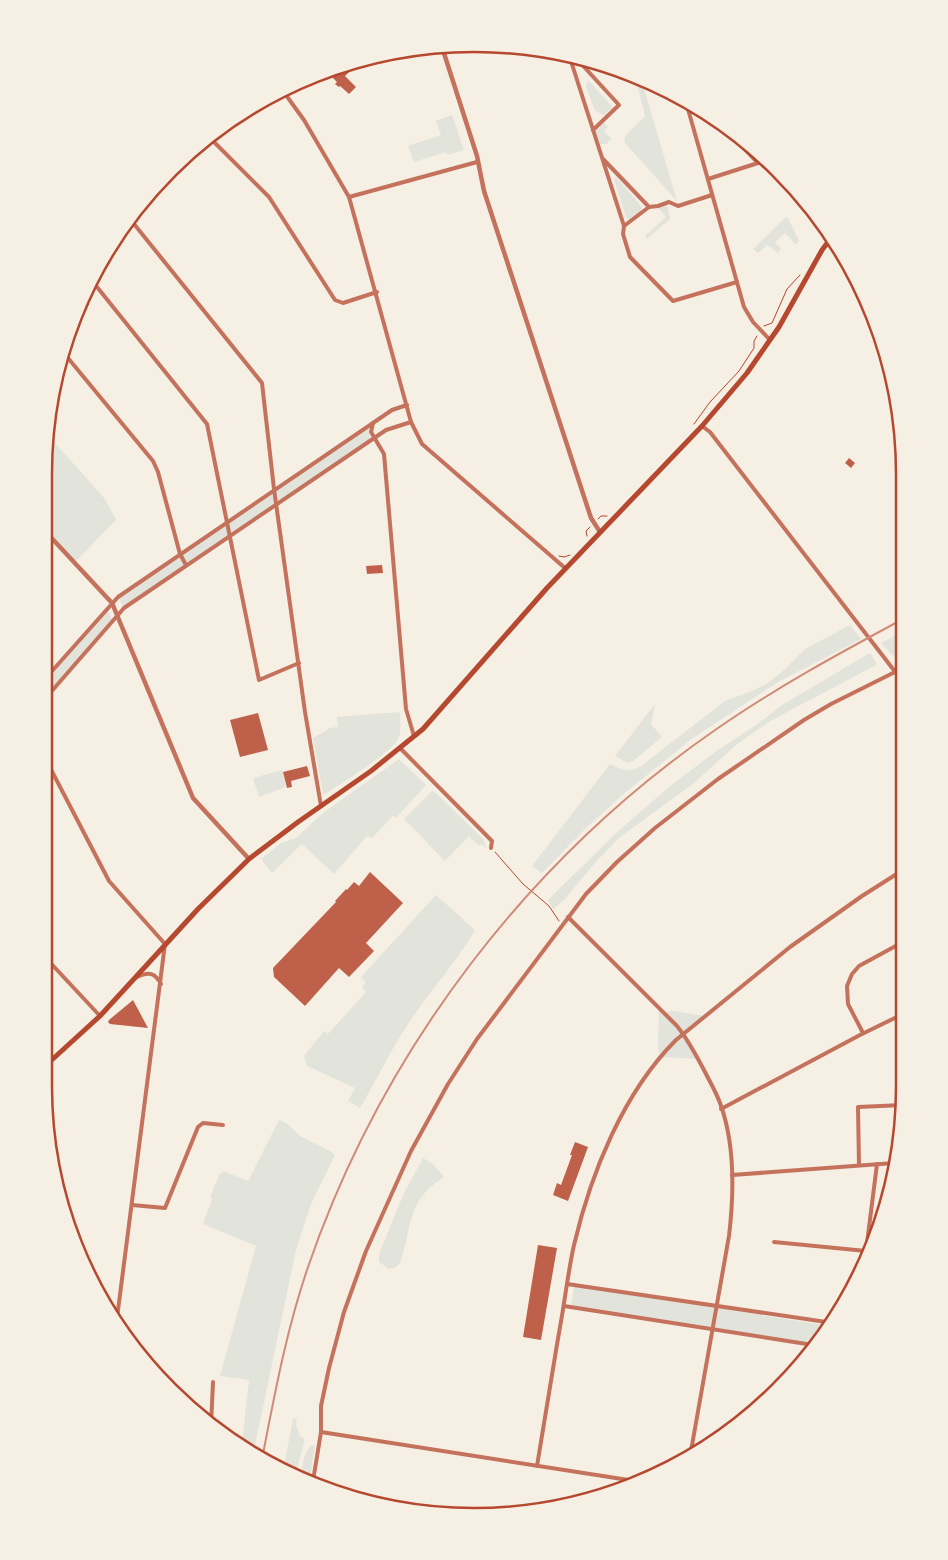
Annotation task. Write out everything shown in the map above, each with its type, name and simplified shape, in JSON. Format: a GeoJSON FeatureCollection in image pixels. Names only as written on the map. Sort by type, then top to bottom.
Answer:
{"type":"FeatureCollection","features":[{"type":"Feature","properties":{"kind":"main road"},"geometry":{"type":"LineString","coordinates":[[52,1060],[100,1016],[165,944],[249,859],[371,772],[423,729],[565,568],[702,426],[747,372],[770,340],[827,245]]}},
{"type":"Feature","properties":{"kind":"street"},"geometry":{"type":"LineString","coordinates":[[444,53],[477,156],[484,191],[594,524],[600,532]]}},
{"type":"Feature","properties":{"kind":"street"},"geometry":{"type":"LineString","coordinates":[[572,65],[624,226],[623,234],[630,257],[673,301],[737,282]]}},
{"type":"Feature","properties":{"kind":"street"},"geometry":{"type":"LineString","coordinates":[[585,68],[619,105],[593,130]]}},
{"type":"Feature","properties":{"kind":"street"},"geometry":{"type":"LineString","coordinates":[[287,97],[304,120],[349,197],[412,422],[422,444],[565,568]]}},
{"type":"Feature","properties":{"kind":"street"},"geometry":{"type":"LineString","coordinates":[[689,111],[744,307],[760,332],[770,340]]}},
{"type":"Feature","properties":{"kind":"street"},"geometry":{"type":"LineString","coordinates":[[214,142],[269,198],[335,300],[343,303],[377,292]]}},
{"type":"Feature","properties":{"kind":"street"},"geometry":{"type":"LineString","coordinates":[[602,157],[649,207]]}},
{"type":"Feature","properties":{"kind":"street"},"geometry":{"type":"LineString","coordinates":[[708,179],[758,163],[755,160]]}},
{"type":"Feature","properties":{"kind":"street"},"geometry":{"type":"LineString","coordinates":[[349,197],[477,162]]}},
{"type":"Feature","properties":{"kind":"street"},"geometry":{"type":"LineString","coordinates":[[624,226],[649,207],[670,202],[678,206],[712,195]]}},
{"type":"Feature","properties":{"kind":"street"},"geometry":{"type":"LineString","coordinates":[[135,225],[262,383],[274,489],[298,663],[321,806]]}},
{"type":"Feature","properties":{"kind":"street"},"geometry":{"type":"LineString","coordinates":[[97,287],[207,424],[259,680],[298,663]]}},
{"type":"Feature","properties":{"kind":"street"},"geometry":{"type":"LineString","coordinates":[[69,359],[153,461],[158,472],[180,554],[186,565]]}},
{"type":"Feature","properties":{"kind":"street"},"geometry":{"type":"LineString","coordinates":[[52,671],[118,596],[392,410],[407,404]]}},
{"type":"Feature","properties":{"kind":"street"},"geometry":{"type":"LineString","coordinates":[[52,691],[124,608],[386,430],[412,422]]}},
{"type":"Feature","properties":{"kind":"street"},"geometry":{"type":"LineString","coordinates":[[373,423],[372,432],[374,438],[384,454],[406,710],[414,736]]}},
{"type":"Feature","properties":{"kind":"street"},"geometry":{"type":"LineString","coordinates":[[314,1475],[321,1432],[321,1406],[344,1312],[380,1216],[411,1151],[466,1054],[586,894],[617,862],[662,822],[718,779],[811,716],[895,672],[710,432],[702,426]]}},
{"type":"Feature","properties":{"kind":"street"},"geometry":{"type":"LineString","coordinates":[[52,539],[112,603],[193,798],[249,859]]}},
{"type":"Feature","properties":{"kind":"street"},"geometry":{"type":"LineString","coordinates":[[401,748],[492,841],[491,848]]}},
{"type":"Feature","properties":{"kind":"street"},"geometry":{"type":"LineString","coordinates":[[52,771],[109,881],[165,944],[118,1311]]}},
{"type":"Feature","properties":{"kind":"street"},"geometry":{"type":"LineString","coordinates":[[537,1466],[573,1247],[593,1178],[622,1115],[638,1086],[659,1057],[684,1034],[790,947],[896,874]]}},
{"type":"Feature","properties":{"kind":"street"},"geometry":{"type":"LineString","coordinates":[[568,917],[690,1041],[722,1108],[728,1137],[732,1175],[732,1207],[729,1236],[692,1447]]}},
{"type":"Feature","properties":{"kind":"street"},"geometry":{"type":"LineString","coordinates":[[863,1034],[848,1004],[848,986],[852,974],[859,966],[896,946]]}},
{"type":"Feature","properties":{"kind":"street"},"geometry":{"type":"LineString","coordinates":[[52,965],[100,1016]]}},
{"type":"Feature","properties":{"kind":"street"},"geometry":{"type":"LineString","coordinates":[[137,977],[145,973],[153,974],[161,984]]}},
{"type":"Feature","properties":{"kind":"street"},"geometry":{"type":"LineString","coordinates":[[722,1108],[896,1018]]}},
{"type":"Feature","properties":{"kind":"street"},"geometry":{"type":"LineString","coordinates":[[859,1165],[858,1108],[895,1106]]}},
{"type":"Feature","properties":{"kind":"street"},"geometry":{"type":"LineString","coordinates":[[132,1205],[165,1208],[198,1127],[203,1123],[223,1125]]}},
{"type":"Feature","properties":{"kind":"street"},"geometry":{"type":"LineString","coordinates":[[732,1175],[888,1163]]}},
{"type":"Feature","properties":{"kind":"street"},"geometry":{"type":"LineString","coordinates":[[868,1233],[877,1164]]}},
{"type":"Feature","properties":{"kind":"street"},"geometry":{"type":"LineString","coordinates":[[774,1242],[861,1251]]}},
{"type":"Feature","properties":{"kind":"street"},"geometry":{"type":"LineString","coordinates":[[567,1284],[823,1322]]}},
{"type":"Feature","properties":{"kind":"street"},"geometry":{"type":"LineString","coordinates":[[564,1306],[807,1344]]}},
{"type":"Feature","properties":{"kind":"street"},"geometry":{"type":"LineString","coordinates":[[212,1416],[214,1382]]}},
{"type":"Feature","properties":{"kind":"street"},"geometry":{"type":"LineString","coordinates":[[321,1432],[624,1479]]}},
{"type":"Feature","properties":{"kind":"path"},"geometry":{"type":"LineString","coordinates":[[692,429],[710,402],[739,371],[754,348],[754,341],[764,325],[772,323],[787,289],[803,272]]}},
{"type":"Feature","properties":{"kind":"path"},"geometry":{"type":"LineString","coordinates":[[586,539],[586,531],[601,516],[609,515]]}},
{"type":"Feature","properties":{"kind":"path"},"geometry":{"type":"LineString","coordinates":[[559,556],[570,555]]}},
{"type":"Feature","properties":{"kind":"path"},"geometry":{"type":"LineString","coordinates":[[491,848],[527,888],[530,888],[549,906],[562,925]]}},
{"type":"Feature","properties":{"kind":"shaded area"},"geometry":{"type":"Polygon","coordinates":[[[588,80],[613,107],[604,115],[595,111],[586,87],[588,80]]]}},
{"type":"Feature","properties":{"kind":"shaded area"},"geometry":{"type":"Polygon","coordinates":[[[636,85],[644,89],[677,201],[624,142],[625,136],[645,116],[636,85]]]}},
{"type":"Feature","properties":{"kind":"shaded area"},"geometry":{"type":"Polygon","coordinates":[[[452,115],[464,150],[448,155],[446,152],[414,162],[408,146],[441,135],[436,121],[452,115]]]}},
{"type":"Feature","properties":{"kind":"shaded area"},"geometry":{"type":"Polygon","coordinates":[[[604,123],[608,127],[604,131],[612,139],[606,144],[600,144],[596,131],[604,123]]]}},
{"type":"Feature","properties":{"kind":"shaded area"},"geometry":{"type":"Polygon","coordinates":[[[616,177],[642,207],[640,213],[629,220],[626,217],[614,179],[616,177]]]}},
{"type":"Feature","properties":{"kind":"shaded area"},"geometry":{"type":"Polygon","coordinates":[[[661,205],[668,207],[670,219],[647,239],[645,236],[666,217],[658,208],[661,205]]]}},
{"type":"Feature","properties":{"kind":"shaded area"},"geometry":{"type":"Polygon","coordinates":[[[787,216],[799,241],[796,245],[785,233],[775,242],[781,249],[778,253],[767,245],[758,253],[753,249],[787,216]]]}},
{"type":"Feature","properties":{"kind":"shaded area"},"geometry":{"type":"Polygon","coordinates":[[[368,426],[370,441],[124,608],[118,597],[368,426]]]}},
{"type":"Feature","properties":{"kind":"shaded area"},"geometry":{"type":"Polygon","coordinates":[[[54,441],[105,499],[116,520],[74,563],[52,539],[54,441]]]}},
{"type":"Feature","properties":{"kind":"shaded area"},"geometry":{"type":"Polygon","coordinates":[[[107,609],[111,617],[111,623],[52,691],[52,671],[107,609]]]}},
{"type":"Feature","properties":{"kind":"shaded area"},"geometry":{"type":"Polygon","coordinates":[[[850,625],[861,639],[778,682],[693,738],[626,792],[586,828],[542,873],[532,866],[610,764],[626,770],[641,766],[725,701],[766,684],[782,672],[805,649],[850,625]]]}},
{"type":"Feature","properties":{"kind":"shaded area"},"geometry":{"type":"Polygon","coordinates":[[[896,636],[896,654],[893,656],[881,643],[896,636]]]}},
{"type":"Feature","properties":{"kind":"shaded area"},"geometry":{"type":"Polygon","coordinates":[[[870,653],[876,665],[772,720],[737,744],[693,784],[620,837],[594,864],[565,899],[553,909],[548,900],[614,835],[670,786],[782,705],[870,653]]]}},
{"type":"Feature","properties":{"kind":"shaded area"},"geometry":{"type":"Polygon","coordinates":[[[655,704],[651,724],[662,737],[633,761],[628,763],[615,756],[655,704]]]}},
{"type":"Feature","properties":{"kind":"shaded area"},"geometry":{"type":"Polygon","coordinates":[[[400,712],[400,733],[393,745],[364,768],[323,794],[313,738],[330,728],[338,727],[337,717],[400,712]]]}},
{"type":"Feature","properties":{"kind":"shaded area"},"geometry":{"type":"Polygon","coordinates":[[[399,759],[426,785],[396,818],[393,816],[372,838],[367,836],[334,874],[302,844],[272,873],[261,859],[281,843],[296,838],[323,813],[399,759]]]}},
{"type":"Feature","properties":{"kind":"shaded area"},"geometry":{"type":"Polygon","coordinates":[[[282,770],[286,787],[259,797],[253,778],[282,770]]]}},
{"type":"Feature","properties":{"kind":"shaded area"},"geometry":{"type":"Polygon","coordinates":[[[432,791],[483,839],[486,848],[481,844],[479,846],[469,836],[445,861],[404,819],[432,791]]]}},
{"type":"Feature","properties":{"kind":"shaded area"},"geometry":{"type":"Polygon","coordinates":[[[436,895],[475,930],[408,1024],[360,1108],[348,1101],[355,1088],[307,1066],[304,1056],[324,1031],[328,1034],[366,992],[362,987],[366,982],[361,977],[436,895]]]}},
{"type":"Feature","properties":{"kind":"shaded area"},"geometry":{"type":"Polygon","coordinates":[[[659,1007],[664,1012],[673,1011],[705,1016],[684,1033],[700,1059],[660,1057],[658,1046],[659,1007]]]}},
{"type":"Feature","properties":{"kind":"shaded area"},"geometry":{"type":"Polygon","coordinates":[[[279,1120],[288,1124],[303,1138],[335,1155],[311,1204],[296,1250],[255,1446],[243,1438],[249,1380],[220,1376],[256,1246],[203,1224],[212,1199],[210,1197],[220,1173],[222,1174],[223,1171],[248,1181],[279,1120]]]}},
{"type":"Feature","properties":{"kind":"shaded area"},"geometry":{"type":"Polygon","coordinates":[[[423,1158],[433,1164],[444,1177],[431,1186],[416,1205],[400,1263],[395,1268],[389,1269],[379,1262],[379,1254],[404,1193],[423,1158]]]}},
{"type":"Feature","properties":{"kind":"shaded area"},"geometry":{"type":"Polygon","coordinates":[[[574,1286],[821,1324],[808,1343],[571,1306],[574,1286]]]}},
{"type":"Feature","properties":{"kind":"shaded area"},"geometry":{"type":"Polygon","coordinates":[[[293,1418],[297,1419],[296,1425],[304,1442],[297,1468],[285,1462],[293,1418]]]}},
{"type":"Feature","properties":{"kind":"shaded area"},"geometry":{"type":"Polygon","coordinates":[[[315,1445],[311,1474],[302,1470],[304,1457],[310,1446],[315,1445]]]}},
{"type":"Feature","properties":{"kind":"building"},"geometry":{"type":"Polygon","coordinates":[[[349,72],[345,76],[356,87],[349,94],[335,84],[337,82],[332,78],[349,72]]]}},
{"type":"Feature","properties":{"kind":"building"},"geometry":{"type":"Polygon","coordinates":[[[849,458],[855,463],[851,468],[845,463],[849,458]]]}},
{"type":"Feature","properties":{"kind":"building"},"geometry":{"type":"Polygon","coordinates":[[[382,565],[383,573],[367,574],[366,566],[382,565]]]}},
{"type":"Feature","properties":{"kind":"building"},"geometry":{"type":"Polygon","coordinates":[[[258,713],[268,750],[240,757],[230,720],[258,713]]]}},
{"type":"Feature","properties":{"kind":"building"},"geometry":{"type":"Polygon","coordinates":[[[307,766],[310,776],[291,781],[292,787],[287,788],[283,772],[307,766]]]}},
{"type":"Feature","properties":{"kind":"building"},"geometry":{"type":"Polygon","coordinates":[[[370,872],[403,903],[366,943],[374,951],[349,977],[339,968],[305,1006],[274,977],[273,968],[346,889],[354,882],[359,886],[370,872]]]}},
{"type":"Feature","properties":{"kind":"building"},"geometry":{"type":"Polygon","coordinates":[[[133,1000],[148,1028],[110,1024],[108,1022],[109,1020],[133,1000]]]}},
{"type":"Feature","properties":{"kind":"building"},"geometry":{"type":"Polygon","coordinates":[[[575,1142],[588,1147],[568,1201],[553,1195],[557,1183],[561,1185],[575,1142]]]}},
{"type":"Feature","properties":{"kind":"building"},"geometry":{"type":"Polygon","coordinates":[[[538,1245],[557,1248],[541,1340],[523,1337],[538,1245]]]}},
{"type":"Feature","properties":{"kind":"railway"},"geometry":{"type":"LineString","coordinates":[[264,1451],[282,1360],[294,1313],[308,1267],[339,1187],[377,1109],[421,1035],[470,964],[525,898],[585,836],[649,780],[718,728],[763,698],[896,623]]}}]}
